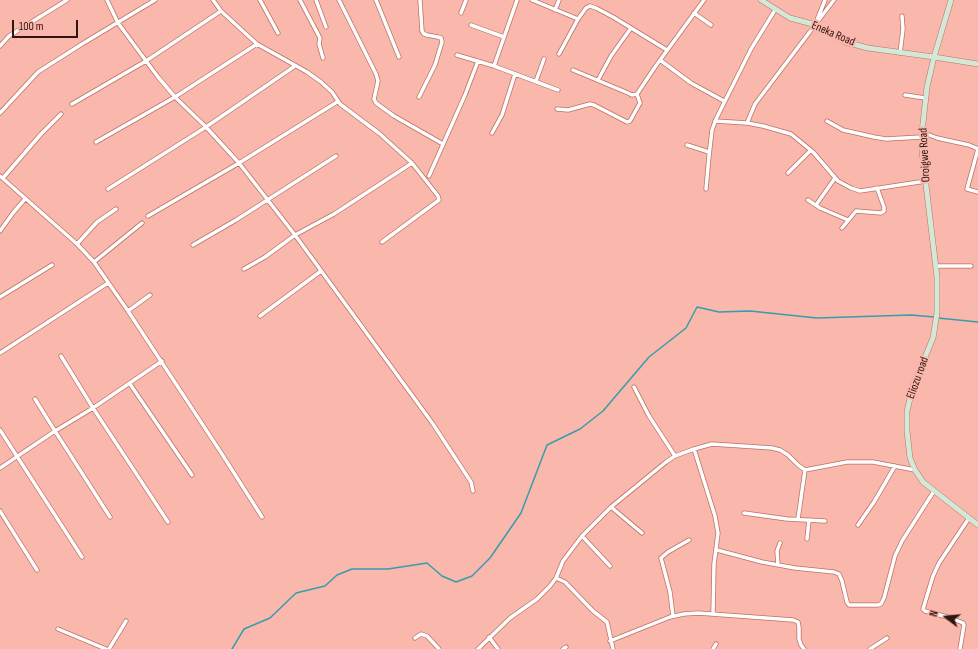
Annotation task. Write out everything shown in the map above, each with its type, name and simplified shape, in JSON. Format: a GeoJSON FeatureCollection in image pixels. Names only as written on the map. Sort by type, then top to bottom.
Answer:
{"type":"FeatureCollection","features":[{"type":"Feature","properties":{"kind":"street"},"geometry":{"type":"LineString","coordinates":[[0,46],[9,36],[67,0]]}},
{"type":"Feature","properties":{"kind":"street"},"geometry":{"type":"LineString","coordinates":[[107,0],[118,23],[146,61],[175,96],[206,126],[240,163],[269,199],[433,424],[471,482],[473,491]]}},
{"type":"Feature","properties":{"kind":"street"},"geometry":{"type":"LineString","coordinates":[[0,113],[38,72],[155,0]]}},
{"type":"Feature","properties":{"kind":"street"},"geometry":{"type":"LineString","coordinates":[[213,0],[221,11],[257,44],[321,82],[332,92],[337,102],[380,134],[412,163],[438,196],[439,200],[382,242]]}},
{"type":"Feature","properties":{"kind":"street"},"geometry":{"type":"LineString","coordinates":[[260,0],[278,33]]}},
{"type":"Feature","properties":{"kind":"street"},"geometry":{"type":"LineString","coordinates":[[300,0],[320,38],[319,44],[323,58]]}},
{"type":"Feature","properties":{"kind":"street"},"geometry":{"type":"LineString","coordinates":[[316,0],[326,27]]}},
{"type":"Feature","properties":{"kind":"street"},"geometry":{"type":"LineString","coordinates":[[339,0],[376,74],[378,81],[374,99],[376,103],[394,116],[443,144]]}},
{"type":"Feature","properties":{"kind":"street"},"geometry":{"type":"LineString","coordinates":[[376,0],[399,57]]}},
{"type":"Feature","properties":{"kind":"street"},"geometry":{"type":"LineString","coordinates":[[419,97],[435,65],[442,42],[441,38],[438,36],[424,34],[422,30],[420,0]]}},
{"type":"Feature","properties":{"kind":"street"},"geometry":{"type":"LineString","coordinates":[[461,13],[466,0]]}},
{"type":"Feature","properties":{"kind":"street"},"geometry":{"type":"LineString","coordinates":[[494,66],[517,0]]}},
{"type":"Feature","properties":{"kind":"street"},"geometry":{"type":"LineString","coordinates":[[532,0],[578,19]]}},
{"type":"Feature","properties":{"kind":"street"},"geometry":{"type":"LineString","coordinates":[[555,10],[559,0]]}},
{"type":"Feature","properties":{"kind":"street"},"geometry":{"type":"LineString","coordinates":[[573,70],[632,95],[637,94],[704,0]]}},
{"type":"Feature","properties":{"kind":"street","name":"Eneka Road"},"geometry":{"type":"LineString","coordinates":[[761,0],[790,18],[816,25],[845,42],[868,48],[978,64]]}},
{"type":"Feature","properties":{"kind":"street"},"geometry":{"type":"LineString","coordinates":[[816,25],[823,0]]}},
{"type":"Feature","properties":{"kind":"street"},"geometry":{"type":"LineString","coordinates":[[747,123],[755,104],[834,0]]}},
{"type":"Feature","properties":{"kind":"street","name":"Oroigwe Road"},"geometry":{"type":"LineString","coordinates":[[937,312],[938,296],[936,266],[922,134],[925,98],[934,57],[951,0]]}},
{"type":"Feature","properties":{"kind":"street"},"geometry":{"type":"LineString","coordinates":[[559,54],[578,19],[586,8],[590,6],[631,28],[667,50]]}},
{"type":"Feature","properties":{"kind":"street"},"geometry":{"type":"LineString","coordinates":[[706,189],[709,152],[712,130],[715,121],[751,49],[775,10]]}},
{"type":"Feature","properties":{"kind":"street"},"geometry":{"type":"LineString","coordinates":[[72,104],[146,61],[221,11]]}},
{"type":"Feature","properties":{"kind":"street"},"geometry":{"type":"LineString","coordinates":[[694,13],[711,25]]}},
{"type":"Feature","properties":{"kind":"street"},"geometry":{"type":"LineString","coordinates":[[900,53],[903,29],[902,16]]}},
{"type":"Feature","properties":{"kind":"street"},"geometry":{"type":"LineString","coordinates":[[471,25],[504,37]]}},
{"type":"Feature","properties":{"kind":"street"},"geometry":{"type":"LineString","coordinates":[[598,80],[611,56],[631,28]]}},
{"type":"Feature","properties":{"kind":"street"},"geometry":{"type":"LineString","coordinates":[[96,142],[175,96],[257,44]]}},
{"type":"Feature","properties":{"kind":"street"},"geometry":{"type":"LineString","coordinates":[[457,55],[494,66],[558,90]]}},
{"type":"Feature","properties":{"kind":"street"},"geometry":{"type":"LineString","coordinates":[[536,81],[544,59]]}},
{"type":"Feature","properties":{"kind":"street"},"geometry":{"type":"LineString","coordinates":[[660,60],[691,82],[724,101]]}},
{"type":"Feature","properties":{"kind":"street"},"geometry":{"type":"LineString","coordinates":[[429,176],[465,95],[478,61]]}},
{"type":"Feature","properties":{"kind":"street"},"geometry":{"type":"LineString","coordinates":[[108,189],[206,126],[295,66]]}},
{"type":"Feature","properties":{"kind":"street"},"geometry":{"type":"LineString","coordinates":[[492,133],[502,115],[515,74]]}},
{"type":"Feature","properties":{"kind":"street"},"geometry":{"type":"LineString","coordinates":[[557,109],[568,110],[590,104],[626,122],[630,121],[640,103],[637,94]]}},
{"type":"Feature","properties":{"kind":"street"},"geometry":{"type":"LineString","coordinates":[[905,95],[925,98]]}},
{"type":"Feature","properties":{"kind":"street"},"geometry":{"type":"LineString","coordinates":[[148,216],[240,163],[337,102]]}},
{"type":"Feature","properties":{"kind":"street"},"geometry":{"type":"LineString","coordinates":[[61,114],[1,177],[77,244],[94,262],[162,361],[262,517]]}},
{"type":"Feature","properties":{"kind":"street"},"geometry":{"type":"LineString","coordinates":[[715,121],[747,123],[792,134],[811,150],[835,178],[851,188],[860,191],[926,181]]}},
{"type":"Feature","properties":{"kind":"street"},"geometry":{"type":"LineString","coordinates":[[827,121],[843,130],[874,137],[886,139],[922,134],[969,145],[978,149],[968,189],[978,192]]}},
{"type":"Feature","properties":{"kind":"street"},"geometry":{"type":"LineString","coordinates":[[687,145],[709,152]]}},
{"type":"Feature","properties":{"kind":"street"},"geometry":{"type":"LineString","coordinates":[[788,173],[811,150]]}},
{"type":"Feature","properties":{"kind":"street"},"geometry":{"type":"LineString","coordinates":[[193,245],[336,156]]}},
{"type":"Feature","properties":{"kind":"street"},"geometry":{"type":"LineString","coordinates":[[244,269],[266,257],[295,235],[334,214],[412,163]]}},
{"type":"Feature","properties":{"kind":"street"},"geometry":{"type":"LineString","coordinates":[[816,205],[835,178]]}},
{"type":"Feature","properties":{"kind":"street"},"geometry":{"type":"LineString","coordinates":[[842,228],[856,211],[881,213],[884,211],[878,188]]}},
{"type":"Feature","properties":{"kind":"street"},"geometry":{"type":"LineString","coordinates":[[0,231],[25,199]]}},
{"type":"Feature","properties":{"kind":"street"},"geometry":{"type":"LineString","coordinates":[[808,200],[848,220]]}},
{"type":"Feature","properties":{"kind":"street"},"geometry":{"type":"LineString","coordinates":[[77,244],[96,222],[116,209]]}},
{"type":"Feature","properties":{"kind":"street"},"geometry":{"type":"LineString","coordinates":[[94,262],[142,223]]}},
{"type":"Feature","properties":{"kind":"street"},"geometry":{"type":"LineString","coordinates":[[0,297],[52,265]]}},
{"type":"Feature","properties":{"kind":"street"},"geometry":{"type":"LineString","coordinates":[[936,266],[971,266]]}},
{"type":"Feature","properties":{"kind":"street"},"geometry":{"type":"LineString","coordinates":[[260,316],[321,272]]}},
{"type":"Feature","properties":{"kind":"street"},"geometry":{"type":"LineString","coordinates":[[0,353],[108,283]]}},
{"type":"Feature","properties":{"kind":"street"},"geometry":{"type":"LineString","coordinates":[[128,311],[150,295]]}},
{"type":"Feature","properties":{"kind":"street","name":"Eliozu road"},"geometry":{"type":"LineString","coordinates":[[937,312],[932,338],[913,386],[907,411],[910,458],[915,470],[923,482],[978,525]]}},
{"type":"Feature","properties":{"kind":"street"},"geometry":{"type":"LineString","coordinates":[[61,356],[93,408],[168,522]]}},
{"type":"Feature","properties":{"kind":"street"},"geometry":{"type":"LineString","coordinates":[[0,468],[55,431],[130,384],[162,361]]}},
{"type":"Feature","properties":{"kind":"street"},"geometry":{"type":"LineString","coordinates":[[130,384],[192,475]]}},
{"type":"Feature","properties":{"kind":"street"},"geometry":{"type":"LineString","coordinates":[[634,387],[649,416],[674,456]]}},
{"type":"Feature","properties":{"kind":"street"},"geometry":{"type":"LineString","coordinates":[[35,399],[110,517]]}},
{"type":"Feature","properties":{"kind":"street"},"geometry":{"type":"LineString","coordinates":[[0,430],[82,557]]}},
{"type":"Feature","properties":{"kind":"street"},"geometry":{"type":"LineString","coordinates":[[478,649],[510,618],[537,599],[550,586],[556,578],[563,561],[582,536],[611,507],[674,456],[712,444],[772,448],[780,450],[805,470],[847,462],[872,462],[915,470]]}},
{"type":"Feature","properties":{"kind":"street"},"geometry":{"type":"LineString","coordinates":[[694,449],[716,516],[718,533],[714,564],[713,614]]}},
{"type":"Feature","properties":{"kind":"street"},"geometry":{"type":"LineString","coordinates":[[858,525],[874,502],[894,466]]}},
{"type":"Feature","properties":{"kind":"street"},"geometry":{"type":"LineString","coordinates":[[798,519],[805,470]]}},
{"type":"Feature","properties":{"kind":"street"},"geometry":{"type":"LineString","coordinates":[[716,550],[778,565],[834,572],[838,574],[842,580],[849,605],[878,605],[881,604],[884,598],[897,551],[934,491]]}},
{"type":"Feature","properties":{"kind":"street"},"geometry":{"type":"LineString","coordinates":[[611,507],[642,533]]}},
{"type":"Feature","properties":{"kind":"street"},"geometry":{"type":"LineString","coordinates":[[0,511],[37,570]]}},
{"type":"Feature","properties":{"kind":"street"},"geometry":{"type":"LineString","coordinates":[[744,513],[788,519],[825,521]]}},
{"type":"Feature","properties":{"kind":"street"},"geometry":{"type":"LineString","coordinates":[[960,649],[964,625],[963,622],[925,612],[923,609],[939,562],[969,518]]}},
{"type":"Feature","properties":{"kind":"street"},"geometry":{"type":"LineString","coordinates":[[807,539],[809,520]]}},
{"type":"Feature","properties":{"kind":"street"},"geometry":{"type":"LineString","coordinates":[[582,536],[610,566]]}},
{"type":"Feature","properties":{"kind":"street"},"geometry":{"type":"LineString","coordinates":[[673,616],[670,592],[661,558],[668,552],[689,540]]}},
{"type":"Feature","properties":{"kind":"street"},"geometry":{"type":"LineString","coordinates":[[778,565],[777,551],[780,543]]}},
{"type":"Feature","properties":{"kind":"street"},"geometry":{"type":"LineString","coordinates":[[556,578],[565,582],[593,611],[607,622],[613,649]]}},
{"type":"Feature","properties":{"kind":"street"},"geometry":{"type":"LineString","coordinates":[[610,641],[673,616],[684,614],[713,614],[793,620],[798,622],[799,638],[804,649]]}},
{"type":"Feature","properties":{"kind":"street"},"geometry":{"type":"LineString","coordinates":[[58,629],[107,649],[126,621]]}},
{"type":"Feature","properties":{"kind":"street"},"geometry":{"type":"LineString","coordinates":[[415,638],[421,634],[427,636],[439,649]]}},
{"type":"Feature","properties":{"kind":"street"},"geometry":{"type":"LineString","coordinates":[[489,637],[498,649]]}},
{"type":"Feature","properties":{"kind":"street"},"geometry":{"type":"LineString","coordinates":[[870,649],[887,638]]}},
{"type":"Feature","properties":{"kind":"street"},"geometry":{"type":"LineString","coordinates":[[713,649],[716,644]]}},
{"type":"Feature","properties":{"kind":"waterway"},"geometry":{"type":"LineString","coordinates":[[232,649],[244,629],[270,618],[296,593],[325,586],[337,575],[352,569],[388,569],[427,563],[442,576],[456,582],[472,576],[490,558],[521,513],[547,445],[580,429],[603,411],[649,357],[686,328],[697,307],[719,312],[750,311],[817,318],[911,315],[934,317]]}},
{"type":"Feature","properties":{"kind":"waterway"},"geometry":{"type":"LineString","coordinates":[[938,318],[978,322]]}}]}
